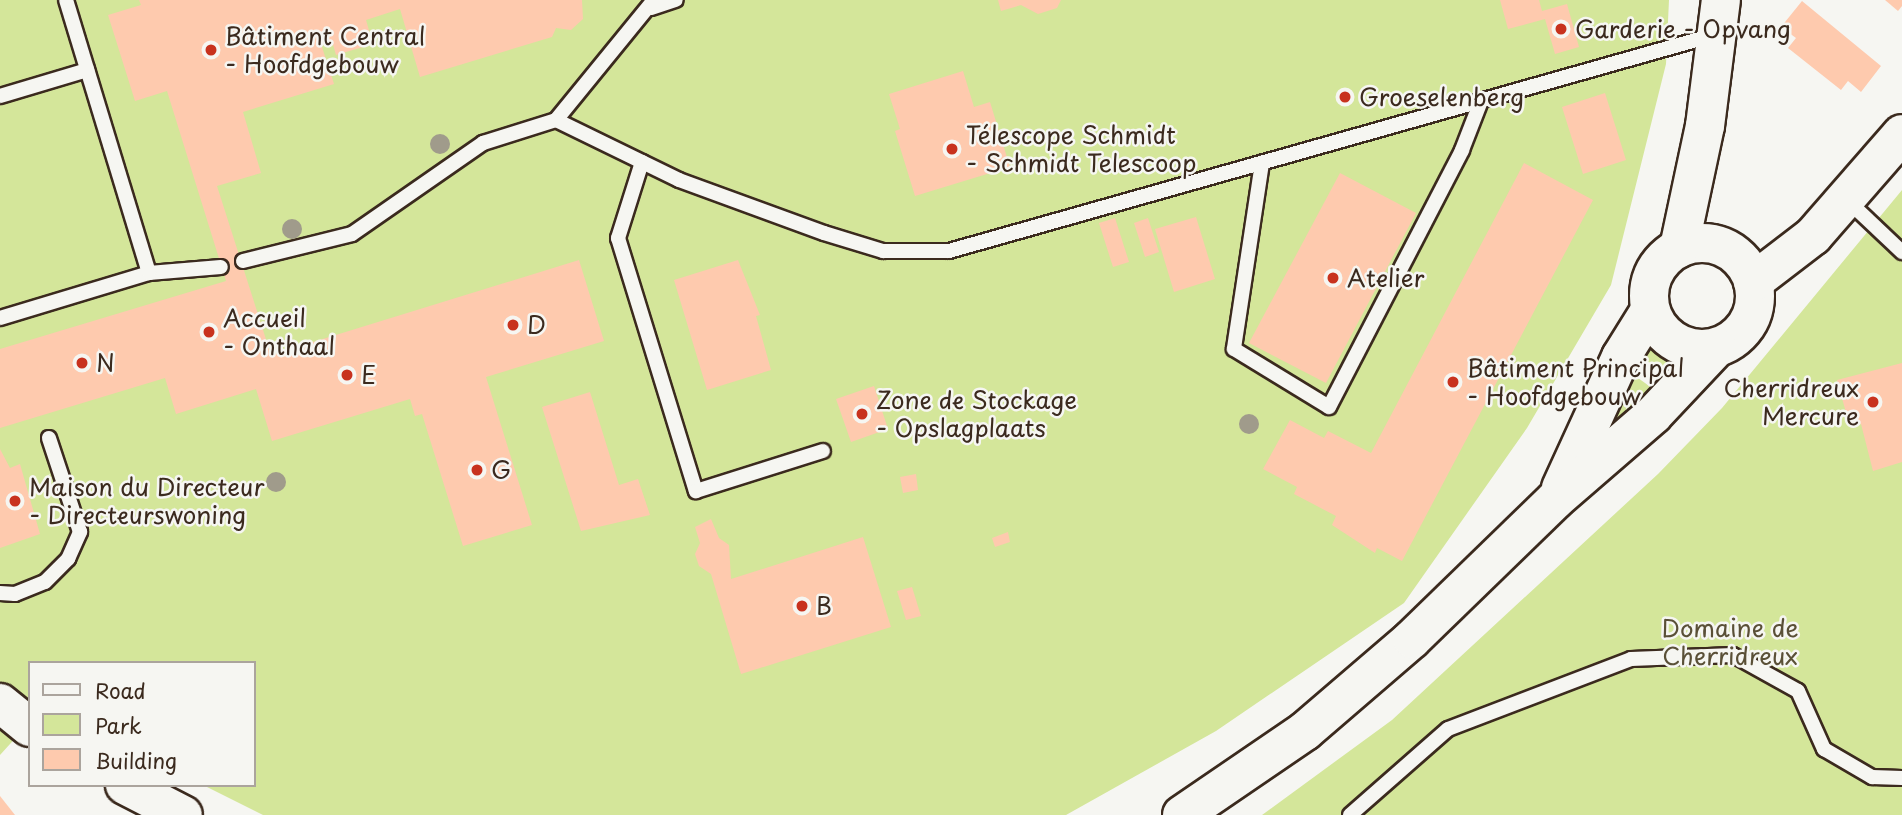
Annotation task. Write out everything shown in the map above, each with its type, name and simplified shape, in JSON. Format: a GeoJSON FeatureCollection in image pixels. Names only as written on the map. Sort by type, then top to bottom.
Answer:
{"type":"FeatureCollection","features":[{"type":"Feature","properties":{"kind":"street"},"geometry":{"type":"LineString","coordinates":[[1679,248],[1719,17]]}},
{"type":"Feature","properties":{"kind":"street"},"geometry":{"type":"LineString","coordinates":[[1753,282],[1813,236],[1902,134]]}},
{"type":"Feature","properties":{"kind":"street"},"geometry":{"type":"LineString","coordinates":[[1182,815],[1305,731],[1454,602],[1555,500],[1653,415],[1717,347],[1737,335],[1752,315],[1753,282],[1739,258],[1728,250],[1706,244],[1679,248],[1661,264],[1652,281],[1649,312],[1621,357],[1555,500]]}},
{"type":"Feature","properties":{"kind":"street"},"geometry":{"type":"LineString","coordinates":[[1649,312],[1680,344],[1717,347]]}},
{"type":"Feature","properties":{"kind":"street"},"geometry":{"type":"LineString","coordinates":[[0,703],[28,725]]}},
{"type":"Feature","properties":{"kind":"street"},"geometry":{"type":"LineString","coordinates":[[129,787],[183,815]]}},
{"type":"Feature","properties":{"kind":"lane"},"geometry":{"type":"LineString","coordinates":[[66,0],[149,273]]}},
{"type":"Feature","properties":{"kind":"lane"},"geometry":{"type":"LineString","coordinates":[[243,261],[352,234],[483,143],[556,120],[653,4],[676,0]]}},
{"type":"Feature","properties":{"kind":"lane"},"geometry":{"type":"LineString","coordinates":[[556,120],[642,162],[824,233],[883,251],[936,251],[1481,101],[1719,17]]}},
{"type":"Feature","properties":{"kind":"lane"},"geometry":{"type":"LineString","coordinates":[[0,96],[87,70]]}},
{"type":"Feature","properties":{"kind":"lane"},"geometry":{"type":"LineString","coordinates":[[1262,163],[1234,349],[1329,407],[1462,150],[1481,101]]}},
{"type":"Feature","properties":{"kind":"lane"},"geometry":{"type":"LineString","coordinates":[[642,162],[618,237],[696,491],[823,451]]}},
{"type":"Feature","properties":{"kind":"lane"},"geometry":{"type":"LineString","coordinates":[[1846,199],[1902,252]]}},
{"type":"Feature","properties":{"kind":"lane"},"geometry":{"type":"LineString","coordinates":[[0,318],[149,273],[222,267]]}},
{"type":"Feature","properties":{"kind":"lane"},"geometry":{"type":"LineString","coordinates":[[0,593],[15,594],[45,582],[68,559],[80,532],[49,438]]}},
{"type":"Feature","properties":{"kind":"lane"},"geometry":{"type":"LineString","coordinates":[[1350,815],[1448,729],[1631,659],[1733,655],[1798,691],[1824,749],[1872,777],[1902,778]]}},
{"type":"Feature","properties":{"kind":"green space"},"geometry":{"type":"Polygon","coordinates":[[[0,0],[1669,0],[1666,64],[1611,285],[1527,428],[1404,603],[1216,731],[1066,815],[263,815],[207,787],[256,787],[256,661],[28,661],[28,724],[0,755],[0,0]]]}},
{"type":"Feature","properties":{"kind":"green space","name":"Domaine de Cherridreux"},"geometry":{"type":"Polygon","coordinates":[[[1902,190],[1902,815],[1262,815],[1392,720],[1658,474],[1722,408],[1902,190]]]}},
{"type":"Feature","properties":{"kind":"green space"},"geometry":{"type":"Polygon","coordinates":[[[1649,336],[1666,351],[1684,358],[1671,378],[1640,356],[1649,336]]]}},
{"type":"Feature","properties":{"kind":"green space"},"geometry":{"type":"Polygon","coordinates":[[[1631,373],[1659,393],[1594,457],[1631,373]]]}},
{"type":"Feature","properties":{"kind":"building"},"geometry":{"type":"Polygon","coordinates":[[[139,0],[582,0],[583,19],[571,30],[556,28],[552,37],[420,77],[400,9],[366,20],[373,44],[336,55],[332,41],[321,44],[334,84],[243,112],[261,173],[217,186],[271,355],[579,260],[604,341],[486,377],[532,525],[463,546],[422,414],[415,416],[410,399],[272,441],[256,389],[176,414],[165,378],[0,428],[0,349],[226,281],[167,91],[135,101],[108,15],[141,5],[139,0]]]}},
{"type":"Feature","properties":{"kind":"building"},"geometry":{"type":"Polygon","coordinates":[[[998,0],[1061,0],[1057,8],[1038,14],[1021,5],[1001,11],[998,0]]]}},
{"type":"Feature","properties":{"kind":"building"},"geometry":{"type":"Polygon","coordinates":[[[1500,0],[1539,0],[1542,11],[1567,4],[1579,47],[1555,54],[1545,19],[1508,29],[1500,0]]]}},
{"type":"Feature","properties":{"kind":"building"},"geometry":{"type":"Polygon","coordinates":[[[1885,0],[1902,0],[1902,6],[1898,11],[1885,0]]]}},
{"type":"Feature","properties":{"kind":"building"},"geometry":{"type":"Polygon","coordinates":[[[1802,1],[1881,66],[1861,92],[1848,81],[1841,90],[1788,48],[1796,38],[1781,27],[1802,1]]]}},
{"type":"Feature","properties":{"kind":"building","name":"Télescope Schmidt - Schmidt Telescoop"},"geometry":{"type":"Polygon","coordinates":[[[963,71],[974,107],[990,102],[1010,167],[915,196],[895,131],[900,129],[889,94],[963,71]]]}},
{"type":"Feature","properties":{"kind":"building"},"geometry":{"type":"Polygon","coordinates":[[[1605,93],[1626,160],[1583,174],[1562,107],[1605,93]]]}},
{"type":"Feature","properties":{"kind":"building","name":"Bâtiment Principal - Hoofdgebouw"},"geometry":{"type":"Polygon","coordinates":[[[1524,163],[1593,200],[1402,561],[1377,548],[1375,553],[1332,525],[1336,516],[1294,494],[1297,487],[1263,469],[1290,420],[1324,438],[1328,431],[1371,453],[1524,163]]]}},
{"type":"Feature","properties":{"kind":"building","name":"Atelier"},"geometry":{"type":"Polygon","coordinates":[[[1340,173],[1416,213],[1326,383],[1249,343],[1340,173]]]}},
{"type":"Feature","properties":{"kind":"building"},"geometry":{"type":"Polygon","coordinates":[[[1196,217],[1215,279],[1174,292],[1155,229],[1196,217]]]}},
{"type":"Feature","properties":{"kind":"building"},"geometry":{"type":"Polygon","coordinates":[[[1115,218],[1129,262],[1113,267],[1099,223],[1115,218]]]}},
{"type":"Feature","properties":{"kind":"building"},"geometry":{"type":"Polygon","coordinates":[[[1148,218],[1159,252],[1145,257],[1134,223],[1148,218]]]}},
{"type":"Feature","properties":{"kind":"building"},"geometry":{"type":"Polygon","coordinates":[[[738,260],[760,315],[756,316],[771,370],[707,390],[674,280],[738,260]]]}},
{"type":"Feature","properties":{"kind":"building","name":"Cherridreux Mercure"},"geometry":{"type":"Polygon","coordinates":[[[1902,363],[1902,462],[1873,471],[1861,424],[1850,427],[1837,380],[1902,363]]]}},
{"type":"Feature","properties":{"kind":"building","name":"Zone de Stockage - Opslagplaats"},"geometry":{"type":"Polygon","coordinates":[[[874,386],[888,429],[851,442],[836,399],[874,386]]]}},
{"type":"Feature","properties":{"kind":"building"},"geometry":{"type":"Polygon","coordinates":[[[590,392],[619,485],[638,479],[650,515],[581,531],[542,407],[590,392]]]}},
{"type":"Feature","properties":{"kind":"building","name":"Maison du Directeur - Directeurswoning"},"geometry":{"type":"Polygon","coordinates":[[[0,449],[10,468],[20,464],[40,534],[0,548],[0,449]]]}},
{"type":"Feature","properties":{"kind":"building"},"geometry":{"type":"Polygon","coordinates":[[[916,474],[918,490],[903,493],[900,477],[916,474]]]}},
{"type":"Feature","properties":{"kind":"building","name":"B"},"geometry":{"type":"Polygon","coordinates":[[[711,519],[719,538],[729,545],[731,579],[863,537],[891,627],[741,674],[711,574],[699,566],[695,554],[700,543],[695,527],[711,519]]]}},
{"type":"Feature","properties":{"kind":"building"},"geometry":{"type":"Polygon","coordinates":[[[1008,532],[1010,542],[995,547],[992,538],[1008,532]]]}},
{"type":"Feature","properties":{"kind":"building"},"geometry":{"type":"Polygon","coordinates":[[[912,587],[921,616],[906,620],[897,591],[912,587]]]}},
{"type":"Feature","properties":{"kind":"building"},"geometry":{"type":"Polygon","coordinates":[[[0,796],[15,815],[0,815],[0,796]]]}},
{"type":"Feature","properties":{"kind":"place","name":"Garderie - Opvang"},"geometry":{"type":"Point","coordinates":[1561,29]}},
{"type":"Feature","properties":{"kind":"place","name":"Bâtiment Central - Hoofdgebouw"},"geometry":{"type":"Point","coordinates":[211,50]}},
{"type":"Feature","properties":{"kind":"place","name":"Groeselenberg"},"geometry":{"type":"Point","coordinates":[1345,97]}},
{"type":"Feature","properties":{"kind":"place","name":"Télescope Schmidt - Schmidt Telescoop"},"geometry":{"type":"Point","coordinates":[952,149]}},
{"type":"Feature","properties":{"kind":"place","name":"Atelier"},"geometry":{"type":"Point","coordinates":[1333,278]}},
{"type":"Feature","properties":{"kind":"place","name":"D"},"geometry":{"type":"Point","coordinates":[513,325]}},
{"type":"Feature","properties":{"kind":"place","name":"Accueil - Onthaal"},"geometry":{"type":"Point","coordinates":[209,332]}},
{"type":"Feature","properties":{"kind":"place","name":"N"},"geometry":{"type":"Point","coordinates":[82,363]}},
{"type":"Feature","properties":{"kind":"place","name":"E"},"geometry":{"type":"Point","coordinates":[347,375]}},
{"type":"Feature","properties":{"kind":"place","name":"Bâtiment Principal - Hoofdgebouw"},"geometry":{"type":"Point","coordinates":[1453,382]}},
{"type":"Feature","properties":{"kind":"place","name":"Cherridreux Mercure"},"geometry":{"type":"Point","coordinates":[1873,402]}},
{"type":"Feature","properties":{"kind":"place","name":"Zone de Stockage - Opslagplaats"},"geometry":{"type":"Point","coordinates":[862,414]}},
{"type":"Feature","properties":{"kind":"place","name":"G"},"geometry":{"type":"Point","coordinates":[477,470]}},
{"type":"Feature","properties":{"kind":"place","name":"Maison du Directeur - Directeurswoning"},"geometry":{"type":"Point","coordinates":[15,501]}},
{"type":"Feature","properties":{"kind":"place","name":"B"},"geometry":{"type":"Point","coordinates":[802,606]}}]}
